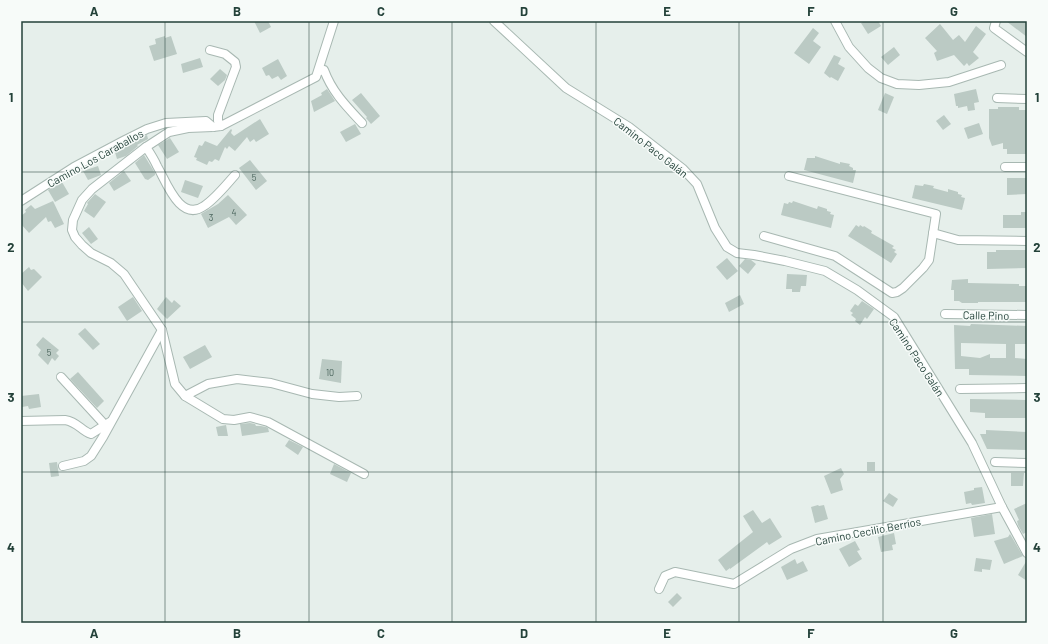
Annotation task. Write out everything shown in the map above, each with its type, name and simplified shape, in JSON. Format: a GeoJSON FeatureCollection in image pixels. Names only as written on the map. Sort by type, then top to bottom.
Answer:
{"type":"FeatureCollection","features":[{"type":"Feature","properties":{"kind":"street"},"geometry":{"type":"LineString","coordinates":[[334,21],[316,77],[221,126],[213,128],[188,128],[169,132],[146,147],[92,189],[82,200],[73,220],[72,230],[75,237],[86,249],[111,263],[124,274],[162,330],[175,384],[185,396],[223,420],[234,420],[250,417],[268,422],[364,474]]}},
{"type":"Feature","properties":{"kind":"street","name":"Camino Paco Galán"},"geometry":{"type":"LineString","coordinates":[[494,21],[566,88],[629,127],[683,169],[697,184],[714,228],[727,247],[736,254],[754,255],[785,261],[826,272],[857,290],[894,317],[972,443],[1002,507],[1027,553]]}},
{"type":"Feature","properties":{"kind":"street"},"geometry":{"type":"LineString","coordinates":[[996,21],[994,28],[1027,52]]}},
{"type":"Feature","properties":{"kind":"street"},"geometry":{"type":"LineString","coordinates":[[838,23],[849,47],[868,68],[881,78],[897,84],[919,85],[949,82],[1001,65]]}},
{"type":"Feature","properties":{"kind":"street"},"geometry":{"type":"LineString","coordinates":[[210,50],[225,54],[235,62],[236,67],[218,115],[218,121],[221,126]]}},
{"type":"Feature","properties":{"kind":"street"},"geometry":{"type":"LineString","coordinates":[[318,71],[324,70],[328,82],[336,95],[362,123]]}},
{"type":"Feature","properties":{"kind":"street"},"geometry":{"type":"LineString","coordinates":[[997,98],[1027,99]]}},
{"type":"Feature","properties":{"kind":"street","name":"Camino Los Caraballos"},"geometry":{"type":"LineString","coordinates":[[21,201],[74,167],[147,129],[166,123],[206,121],[213,128]]}},
{"type":"Feature","properties":{"kind":"street"},"geometry":{"type":"LineString","coordinates":[[146,147],[158,166],[167,187],[178,202],[185,208],[194,210],[204,207],[235,175]]}},
{"type":"Feature","properties":{"kind":"street"},"geometry":{"type":"LineString","coordinates":[[1006,167],[1027,167]]}},
{"type":"Feature","properties":{"kind":"street"},"geometry":{"type":"LineString","coordinates":[[764,236],[835,256],[892,294],[903,288],[929,260],[936,214],[789,176]]}},
{"type":"Feature","properties":{"kind":"street"},"geometry":{"type":"LineString","coordinates":[[933,234],[963,240],[1027,241]]}},
{"type":"Feature","properties":{"kind":"street","name":"Calle Pino"},"geometry":{"type":"LineString","coordinates":[[945,314],[1027,315]]}},
{"type":"Feature","properties":{"kind":"street"},"geometry":{"type":"LineString","coordinates":[[63,466],[84,461],[91,456],[162,330]]}},
{"type":"Feature","properties":{"kind":"street"},"geometry":{"type":"LineString","coordinates":[[61,377],[105,425]]}},
{"type":"Feature","properties":{"kind":"street"},"geometry":{"type":"LineString","coordinates":[[185,396],[208,384],[236,379],[272,383],[312,394],[339,397],[357,396]]}},
{"type":"Feature","properties":{"kind":"street"},"geometry":{"type":"LineString","coordinates":[[960,389],[1027,388]]}},
{"type":"Feature","properties":{"kind":"street"},"geometry":{"type":"LineString","coordinates":[[21,421],[72,421],[87,433],[91,434],[112,420]]}},
{"type":"Feature","properties":{"kind":"street"},"geometry":{"type":"LineString","coordinates":[[994,462],[1027,463]]}},
{"type":"Feature","properties":{"kind":"street","name":"Camino Cecilio Berríos"},"geometry":{"type":"LineString","coordinates":[[658,589],[665,576],[675,572],[734,584],[790,549],[817,540],[1002,507]]}},
{"type":"Feature","properties":{"kind":"building"},"geometry":{"type":"Polygon","coordinates":[[[254,21],[268,21],[271,27],[260,33],[254,21]]]}},
{"type":"Feature","properties":{"kind":"building"},"geometry":{"type":"Polygon","coordinates":[[[865,21],[878,21],[881,26],[868,34],[861,23],[865,21]]]}},
{"type":"Feature","properties":{"kind":"building"},"geometry":{"type":"Polygon","coordinates":[[[1006,21],[1027,21],[1027,37],[1006,21]]]}},
{"type":"Feature","properties":{"kind":"building"},"geometry":{"type":"Polygon","coordinates":[[[940,24],[953,40],[959,35],[965,42],[976,26],[986,34],[973,52],[979,58],[969,66],[967,63],[964,66],[954,55],[937,61],[934,53],[937,51],[925,38],[940,24]]]}},
{"type":"Feature","properties":{"kind":"building"},"geometry":{"type":"Polygon","coordinates":[[[813,28],[819,33],[813,41],[821,47],[809,64],[794,53],[813,28]]]}},
{"type":"Feature","properties":{"kind":"building"},"geometry":{"type":"Polygon","coordinates":[[[165,36],[165,38],[171,36],[177,54],[154,61],[149,46],[156,44],[155,39],[165,36]]]}},
{"type":"Feature","properties":{"kind":"building"},"geometry":{"type":"Polygon","coordinates":[[[894,47],[900,55],[888,65],[881,57],[894,47]]]}},
{"type":"Feature","properties":{"kind":"building"},"geometry":{"type":"Polygon","coordinates":[[[834,55],[841,58],[838,64],[845,68],[838,81],[831,77],[830,78],[824,73],[834,55]]]}},
{"type":"Feature","properties":{"kind":"building"},"geometry":{"type":"Polygon","coordinates":[[[200,58],[203,67],[183,73],[181,64],[200,58]]]}},
{"type":"Feature","properties":{"kind":"building"},"geometry":{"type":"Polygon","coordinates":[[[278,59],[287,76],[281,80],[278,76],[272,79],[269,75],[266,76],[262,68],[278,59]]]}},
{"type":"Feature","properties":{"kind":"building"},"geometry":{"type":"Polygon","coordinates":[[[220,69],[227,75],[225,80],[218,86],[210,79],[220,69]]]}},
{"type":"Feature","properties":{"kind":"building"},"geometry":{"type":"Polygon","coordinates":[[[327,89],[335,101],[314,112],[311,101],[322,95],[321,93],[327,89]]]}},
{"type":"Feature","properties":{"kind":"building"},"geometry":{"type":"Polygon","coordinates":[[[976,89],[979,102],[974,103],[975,110],[968,111],[967,106],[958,108],[958,106],[956,106],[954,94],[976,89]]]}},
{"type":"Feature","properties":{"kind":"building"},"geometry":{"type":"Polygon","coordinates":[[[361,93],[380,116],[371,124],[366,118],[367,117],[352,100],[361,93]]]}},
{"type":"Feature","properties":{"kind":"building"},"geometry":{"type":"Polygon","coordinates":[[[885,93],[894,97],[887,114],[878,110],[885,93]]]}},
{"type":"Feature","properties":{"kind":"building"},"geometry":{"type":"Polygon","coordinates":[[[998,107],[1019,107],[1019,110],[1027,110],[1027,154],[1007,154],[1007,149],[1003,149],[1003,143],[992,146],[989,138],[989,109],[998,109],[998,107]]]}},
{"type":"Feature","properties":{"kind":"building"},"geometry":{"type":"Polygon","coordinates":[[[944,115],[951,124],[943,130],[936,121],[944,115]]]}},
{"type":"Feature","properties":{"kind":"building"},"geometry":{"type":"Polygon","coordinates":[[[260,119],[269,134],[256,142],[254,139],[250,142],[247,137],[235,151],[229,146],[227,149],[225,147],[219,161],[215,159],[212,162],[209,161],[207,165],[196,160],[197,158],[194,157],[199,145],[202,146],[205,141],[217,146],[231,129],[231,133],[234,136],[260,119]]]}},
{"type":"Feature","properties":{"kind":"building"},"geometry":{"type":"Polygon","coordinates":[[[979,123],[983,134],[968,139],[964,128],[979,123]]]}},
{"type":"Feature","properties":{"kind":"building"},"geometry":{"type":"Polygon","coordinates":[[[355,124],[361,134],[346,142],[340,132],[355,124]]]}},
{"type":"Feature","properties":{"kind":"building"},"geometry":{"type":"Polygon","coordinates":[[[147,135],[148,139],[137,145],[138,146],[126,156],[117,159],[115,152],[147,135]]]}},
{"type":"Feature","properties":{"kind":"building"},"geometry":{"type":"Polygon","coordinates":[[[170,138],[179,152],[167,159],[158,145],[170,138]]]}},
{"type":"Feature","properties":{"kind":"building"},"geometry":{"type":"Polygon","coordinates":[[[144,155],[155,173],[155,175],[148,180],[145,179],[135,163],[144,155]]]}},
{"type":"Feature","properties":{"kind":"building"},"geometry":{"type":"Polygon","coordinates":[[[815,156],[840,164],[840,162],[850,164],[849,166],[853,168],[853,170],[856,170],[853,183],[804,170],[807,158],[815,158],[815,156]]]}},
{"type":"Feature","properties":{"kind":"building"},"geometry":{"type":"Polygon","coordinates":[[[250,160],[267,181],[256,190],[239,168],[250,160]]]}},
{"type":"Feature","properties":{"kind":"building"},"geometry":{"type":"Polygon","coordinates":[[[98,166],[101,175],[88,180],[83,171],[98,166]]]}},
{"type":"Feature","properties":{"kind":"building"},"geometry":{"type":"Polygon","coordinates":[[[124,171],[131,181],[114,191],[109,183],[124,171]]]}},
{"type":"Feature","properties":{"kind":"building"},"geometry":{"type":"Polygon","coordinates":[[[1007,178],[1027,178],[1027,194],[1007,195],[1007,178]]]}},
{"type":"Feature","properties":{"kind":"building"},"geometry":{"type":"Polygon","coordinates":[[[185,180],[203,186],[198,198],[181,192],[185,180]]]}},
{"type":"Feature","properties":{"kind":"building"},"geometry":{"type":"Polygon","coordinates":[[[62,182],[69,194],[55,202],[48,190],[62,182]]]}},
{"type":"Feature","properties":{"kind":"building"},"geometry":{"type":"Polygon","coordinates":[[[924,184],[934,186],[933,188],[948,192],[948,189],[958,192],[958,194],[962,195],[961,197],[965,198],[962,210],[912,198],[915,185],[923,186],[924,184]]]}},
{"type":"Feature","properties":{"kind":"building"},"geometry":{"type":"Polygon","coordinates":[[[95,194],[106,202],[94,218],[84,211],[88,204],[87,203],[95,194]]]}},
{"type":"Feature","properties":{"kind":"building"},"geometry":{"type":"Polygon","coordinates":[[[228,195],[247,215],[236,225],[229,217],[208,228],[201,214],[218,204],[228,195]]]}},
{"type":"Feature","properties":{"kind":"building"},"geometry":{"type":"Polygon","coordinates":[[[53,201],[64,224],[55,228],[51,221],[48,222],[46,217],[29,233],[21,224],[21,216],[26,212],[25,210],[31,205],[35,209],[53,201]]]}},
{"type":"Feature","properties":{"kind":"building"},"geometry":{"type":"Polygon","coordinates":[[[793,201],[817,209],[818,206],[827,209],[827,211],[831,212],[830,214],[834,215],[831,228],[781,215],[784,203],[788,204],[789,202],[792,203],[793,201]]]}},
{"type":"Feature","properties":{"kind":"building"},"geometry":{"type":"Polygon","coordinates":[[[1021,212],[1027,212],[1027,228],[1003,228],[1003,215],[1021,215],[1021,212]]]}},
{"type":"Feature","properties":{"kind":"building"},"geometry":{"type":"Polygon","coordinates":[[[856,225],[859,227],[860,225],[863,227],[864,226],[872,231],[871,233],[894,246],[892,248],[896,250],[894,252],[897,254],[891,263],[848,236],[856,225]]]}},
{"type":"Feature","properties":{"kind":"building"},"geometry":{"type":"Polygon","coordinates":[[[89,227],[98,239],[91,244],[82,233],[89,227]]]}},
{"type":"Feature","properties":{"kind":"building"},"geometry":{"type":"Polygon","coordinates":[[[996,250],[1027,250],[1027,268],[987,269],[987,252],[996,252],[996,250]]]}},
{"type":"Feature","properties":{"kind":"building"},"geometry":{"type":"Polygon","coordinates":[[[727,258],[738,271],[727,280],[716,267],[727,258]]]}},
{"type":"Feature","properties":{"kind":"building"},"geometry":{"type":"Polygon","coordinates":[[[745,259],[751,260],[756,264],[748,274],[739,266],[745,259]]]}},
{"type":"Feature","properties":{"kind":"building"},"geometry":{"type":"Polygon","coordinates":[[[29,267],[31,270],[34,269],[42,277],[28,291],[21,282],[21,274],[29,267]]]}},
{"type":"Feature","properties":{"kind":"building"},"geometry":{"type":"Polygon","coordinates":[[[787,274],[807,275],[806,286],[801,286],[800,292],[792,292],[792,289],[786,289],[787,274]]]}},
{"type":"Feature","properties":{"kind":"building"},"geometry":{"type":"Polygon","coordinates":[[[968,279],[968,283],[1019,284],[1019,286],[1027,286],[1027,302],[962,303],[959,301],[954,301],[954,290],[951,290],[952,280],[968,279]]]}},
{"type":"Feature","properties":{"kind":"building"},"geometry":{"type":"Polygon","coordinates":[[[740,295],[744,304],[729,312],[725,303],[740,295]]]}},
{"type":"Feature","properties":{"kind":"building"},"geometry":{"type":"Polygon","coordinates":[[[133,297],[142,311],[127,321],[118,307],[133,297]]]}},
{"type":"Feature","properties":{"kind":"building"},"geometry":{"type":"Polygon","coordinates":[[[166,297],[172,303],[174,300],[181,306],[167,319],[157,309],[166,297]]]}},
{"type":"Feature","properties":{"kind":"building"},"geometry":{"type":"Polygon","coordinates":[[[862,301],[874,309],[867,319],[865,317],[860,325],[855,321],[856,319],[851,315],[853,313],[850,311],[855,304],[858,306],[862,301]]]}},
{"type":"Feature","properties":{"kind":"building"},"geometry":{"type":"Polygon","coordinates":[[[971,324],[1027,326],[1027,344],[1015,344],[1015,358],[1027,359],[1027,376],[969,375],[969,369],[955,369],[954,325],[970,326],[971,324]],[[961,343],[961,356],[980,358],[990,354],[990,358],[1006,358],[1006,344],[961,343]]]}},
{"type":"Feature","properties":{"kind":"building"},"geometry":{"type":"Polygon","coordinates":[[[85,328],[100,344],[93,350],[78,334],[85,328]]]}},
{"type":"Feature","properties":{"kind":"building"},"geometry":{"type":"Polygon","coordinates":[[[43,337],[59,350],[56,353],[59,356],[55,361],[52,358],[48,365],[38,355],[41,350],[36,345],[43,337]]]}},
{"type":"Feature","properties":{"kind":"building"},"geometry":{"type":"Polygon","coordinates":[[[205,345],[212,357],[190,369],[183,357],[205,345]]]}},
{"type":"Feature","properties":{"kind":"building"},"geometry":{"type":"Polygon","coordinates":[[[322,359],[342,361],[341,383],[319,379],[322,359]]]}},
{"type":"Feature","properties":{"kind":"building"},"geometry":{"type":"Polygon","coordinates":[[[78,372],[104,401],[97,408],[70,379],[78,372]]]}},
{"type":"Feature","properties":{"kind":"building"},"geometry":{"type":"Polygon","coordinates":[[[39,394],[41,407],[29,409],[28,406],[22,407],[21,396],[39,394]]]}},
{"type":"Feature","properties":{"kind":"building"},"geometry":{"type":"Polygon","coordinates":[[[970,399],[1027,400],[1027,418],[985,418],[985,413],[970,412],[970,399]]]}},
{"type":"Feature","properties":{"kind":"building"},"geometry":{"type":"Polygon","coordinates":[[[240,424],[255,424],[256,426],[266,427],[268,428],[269,432],[242,436],[240,424]]]}},
{"type":"Feature","properties":{"kind":"building"},"geometry":{"type":"Polygon","coordinates":[[[226,425],[228,436],[218,436],[216,427],[226,425]]]}},
{"type":"Feature","properties":{"kind":"building"},"geometry":{"type":"Polygon","coordinates":[[[986,430],[1027,432],[1027,450],[987,449],[980,434],[986,434],[986,430]]]}},
{"type":"Feature","properties":{"kind":"building"},"geometry":{"type":"Polygon","coordinates":[[[289,440],[303,447],[298,455],[285,446],[289,440]]]}},
{"type":"Feature","properties":{"kind":"building"},"geometry":{"type":"Polygon","coordinates":[[[57,462],[59,476],[51,477],[49,463],[57,462]]]}},
{"type":"Feature","properties":{"kind":"building"},"geometry":{"type":"Polygon","coordinates":[[[867,462],[875,462],[875,471],[867,471],[867,462]]]}},
{"type":"Feature","properties":{"kind":"building"},"geometry":{"type":"Polygon","coordinates":[[[334,464],[351,473],[347,482],[330,474],[334,464]]]}},
{"type":"Feature","properties":{"kind":"building"},"geometry":{"type":"Polygon","coordinates":[[[841,468],[844,474],[840,479],[843,490],[831,494],[824,476],[841,468]]]}},
{"type":"Feature","properties":{"kind":"building"},"geometry":{"type":"Polygon","coordinates":[[[1011,473],[1024,473],[1023,486],[1011,486],[1011,473]]]}},
{"type":"Feature","properties":{"kind":"building"},"geometry":{"type":"Polygon","coordinates":[[[982,487],[985,503],[972,505],[971,503],[966,504],[964,492],[982,487]]]}},
{"type":"Feature","properties":{"kind":"building"},"geometry":{"type":"Polygon","coordinates":[[[889,493],[898,499],[893,507],[883,501],[889,493]]]}},
{"type":"Feature","properties":{"kind":"building"},"geometry":{"type":"Polygon","coordinates":[[[1027,503],[1027,532],[1023,534],[1018,525],[1017,521],[1019,520],[1014,509],[1027,503]]]}},
{"type":"Feature","properties":{"kind":"building"},"geometry":{"type":"Polygon","coordinates":[[[824,505],[828,519],[815,523],[811,507],[824,505]]]}},
{"type":"Feature","properties":{"kind":"building"},"geometry":{"type":"Polygon","coordinates":[[[753,510],[762,523],[770,518],[782,537],[769,545],[767,542],[726,571],[718,560],[753,532],[743,516],[753,510]]]}},
{"type":"Feature","properties":{"kind":"building"},"geometry":{"type":"Polygon","coordinates":[[[992,514],[995,534],[974,537],[971,518],[992,514]]]}},
{"type":"Feature","properties":{"kind":"building"},"geometry":{"type":"Polygon","coordinates":[[[894,533],[896,544],[892,545],[893,550],[881,552],[878,537],[894,533]]]}},
{"type":"Feature","properties":{"kind":"building"},"geometry":{"type":"Polygon","coordinates":[[[1010,534],[1023,556],[1004,564],[994,541],[1008,537],[1010,534]]]}},
{"type":"Feature","properties":{"kind":"building"},"geometry":{"type":"Polygon","coordinates":[[[855,541],[860,550],[857,551],[862,559],[849,567],[839,549],[855,541]]]}},
{"type":"Feature","properties":{"kind":"building"},"geometry":{"type":"Polygon","coordinates":[[[976,558],[992,560],[990,570],[982,569],[982,572],[974,571],[976,558]]]}},
{"type":"Feature","properties":{"kind":"building"},"geometry":{"type":"Polygon","coordinates":[[[795,559],[797,564],[803,561],[808,571],[787,580],[781,567],[795,559]]]}},
{"type":"Feature","properties":{"kind":"building"},"geometry":{"type":"Polygon","coordinates":[[[1027,560],[1027,581],[1018,575],[1027,560]]]}},
{"type":"Feature","properties":{"kind":"building"},"geometry":{"type":"Polygon","coordinates":[[[677,593],[682,598],[673,607],[668,602],[677,593]]]}}]}
